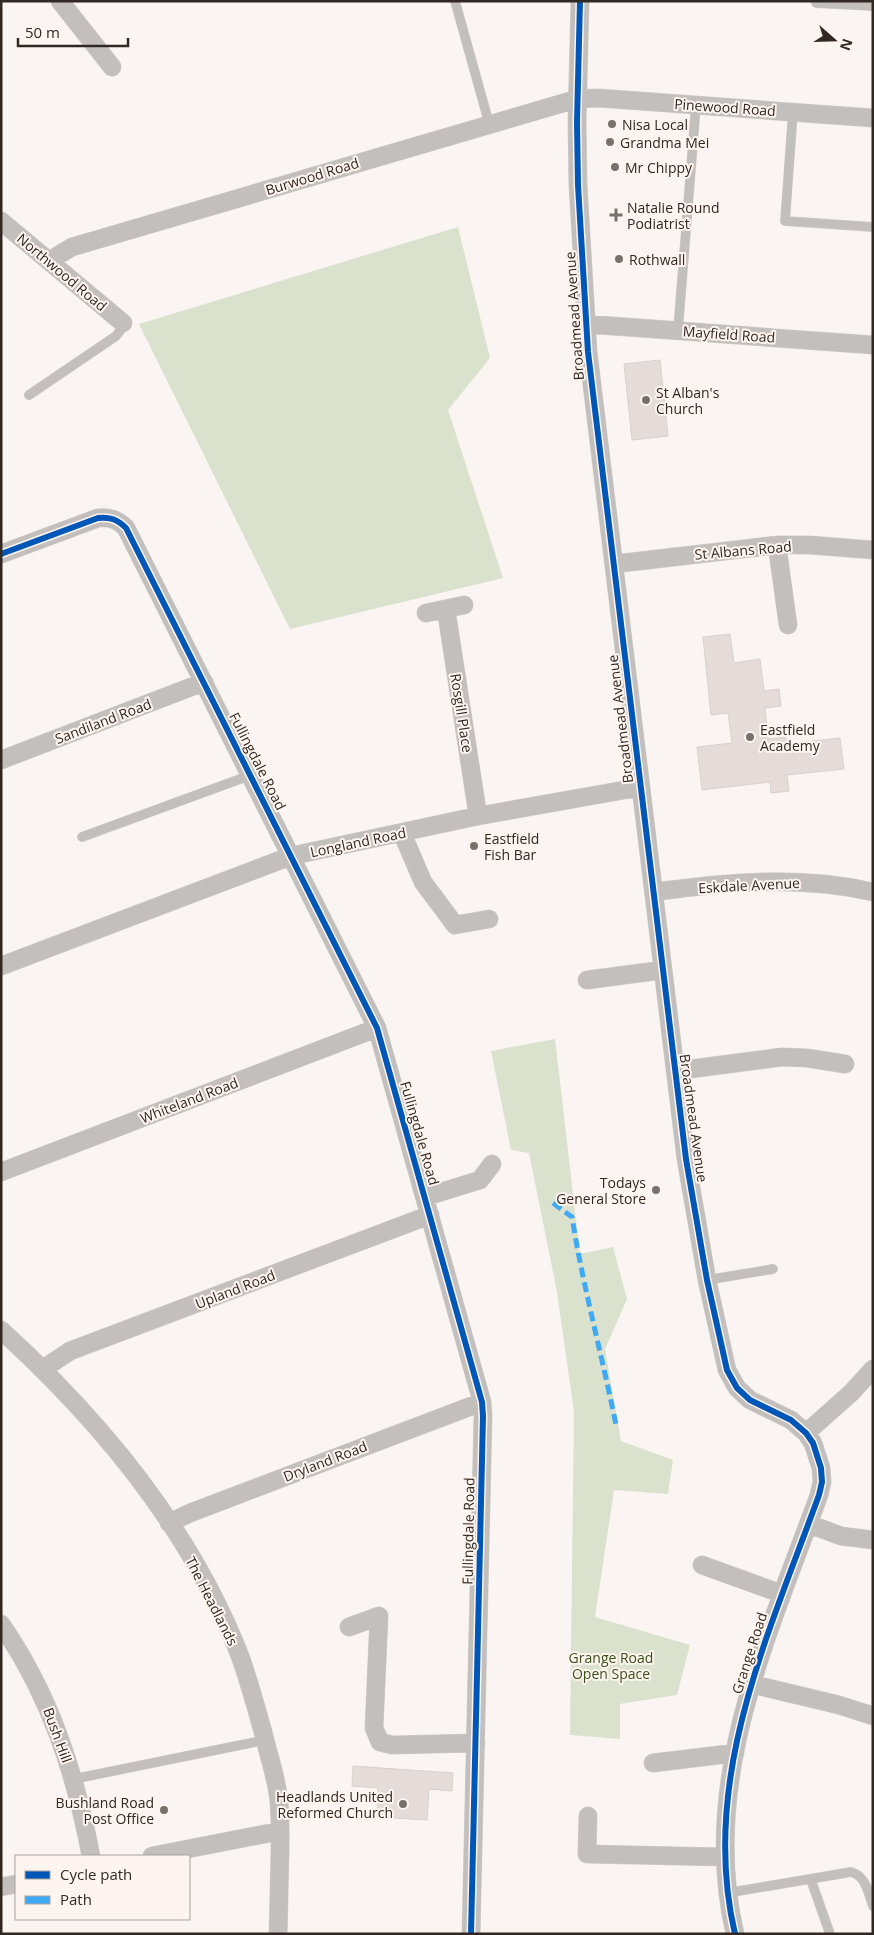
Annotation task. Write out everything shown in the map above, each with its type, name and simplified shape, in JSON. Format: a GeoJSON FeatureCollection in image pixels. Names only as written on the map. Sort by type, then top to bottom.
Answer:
{"type":"FeatureCollection","features":[{"type":"Feature","properties":{"kind":"street"},"geometry":{"type":"LineString","coordinates":[[60,1],[112,66]]}},
{"type":"Feature","properties":{"kind":"street","name":"Broadmead Avenue"},"geometry":{"type":"LineString","coordinates":[[580,1],[577,99],[578,185],[586,324],[686,1159],[707,1280],[723,1357],[736,1388],[750,1400],[769,1410]]}},
{"type":"Feature","properties":{"kind":"street","name":"Pinewood Road"},"geometry":{"type":"LineString","coordinates":[[577,99],[598,98],[873,118]]}},
{"type":"Feature","properties":{"kind":"street","name":"Burwood Road"},"geometry":{"type":"LineString","coordinates":[[49,261],[72,247],[577,99]]}},
{"type":"Feature","properties":{"kind":"street","name":"Northwood Road"},"geometry":{"type":"LineString","coordinates":[[1,221],[122,323]]}},
{"type":"Feature","properties":{"kind":"street","name":"Mayfield Road"},"geometry":{"type":"LineString","coordinates":[[586,324],[873,345]]}},
{"type":"Feature","properties":{"kind":"street","name":"Fullingdale Road"},"geometry":{"type":"LineString","coordinates":[[1,554],[98,518],[112,518],[119,521],[131,536],[377,1028],[482,1402],[471,1934]]}},
{"type":"Feature","properties":{"kind":"street","name":"St Albans Road"},"geometry":{"type":"LineString","coordinates":[[614,564],[777,545],[810,544],[873,550]]}},
{"type":"Feature","properties":{"kind":"street"},"geometry":{"type":"LineString","coordinates":[[777,545],[788,625]]}},
{"type":"Feature","properties":{"kind":"street"},"geometry":{"type":"LineString","coordinates":[[426,613],[464,605]]}},
{"type":"Feature","properties":{"kind":"street","name":"Rosgill Place"},"geometry":{"type":"LineString","coordinates":[[446,609],[478,816]]}},
{"type":"Feature","properties":{"kind":"street","name":"Sandiland Road"},"geometry":{"type":"LineString","coordinates":[[1,760],[204,682]]}},
{"type":"Feature","properties":{"kind":"street","name":"Longland Road"},"geometry":{"type":"LineString","coordinates":[[1,966],[291,856],[478,816],[641,788]]}},
{"type":"Feature","properties":{"kind":"street"},"geometry":{"type":"LineString","coordinates":[[402,833],[423,882],[455,925],[489,919]]}},
{"type":"Feature","properties":{"kind":"street","name":"Eskdale Avenue"},"geometry":{"type":"LineString","coordinates":[[654,892],[733,883],[776,881],[811,883],[873,892]]}},
{"type":"Feature","properties":{"kind":"street"},"geometry":{"type":"LineString","coordinates":[[587,980],[663,970]]}},
{"type":"Feature","properties":{"kind":"street","name":"Whiteland Road"},"geometry":{"type":"LineString","coordinates":[[1,1172],[377,1028]]}},
{"type":"Feature","properties":{"kind":"street"},"geometry":{"type":"LineString","coordinates":[[675,1071],[782,1057],[814,1059],[845,1064]]}},
{"type":"Feature","properties":{"kind":"street"},"geometry":{"type":"LineString","coordinates":[[426,1197],[480,1180],[492,1164]]}},
{"type":"Feature","properties":{"kind":"street","name":"Upland Road"},"geometry":{"type":"LineString","coordinates":[[43,1369],[70,1351],[430,1214]]}},
{"type":"Feature","properties":{"kind":"street","name":"The Headlands"},"geometry":{"type":"LineString","coordinates":[[1,1330],[43,1369],[110,1443],[138,1478],[169,1523],[209,1590],[236,1648],[253,1698],[278,1794],[280,1830],[278,1934]]}},
{"type":"Feature","properties":{"kind":"street"},"geometry":{"type":"LineString","coordinates":[[806,1433],[851,1393],[873,1369]]}},
{"type":"Feature","properties":{"kind":"street","name":"Dryland Road"},"geometry":{"type":"LineString","coordinates":[[169,1523],[190,1513],[482,1402]]}},
{"type":"Feature","properties":{"kind":"street","name":"Grange Road"},"geometry":{"type":"LineString","coordinates":[[735,1934],[727,1893],[724,1857],[728,1800],[735,1753],[751,1684],[782,1594],[809,1524],[822,1482],[818,1455],[806,1433],[791,1420],[769,1410]]}},
{"type":"Feature","properties":{"kind":"street"},"geometry":{"type":"LineString","coordinates":[[809,1524],[841,1536],[873,1540]]}},
{"type":"Feature","properties":{"kind":"street"},"geometry":{"type":"LineString","coordinates":[[702,1565],[782,1594]]}},
{"type":"Feature","properties":{"kind":"street"},"geometry":{"type":"LineString","coordinates":[[349,1627],[379,1616],[374,1728],[380,1742],[392,1745],[476,1743]]}},
{"type":"Feature","properties":{"kind":"street","name":"Bush Hill"},"geometry":{"type":"LineString","coordinates":[[1,1624],[45,1698],[74,1779],[91,1855]]}},
{"type":"Feature","properties":{"kind":"street"},"geometry":{"type":"LineString","coordinates":[[751,1684],[839,1705],[873,1716]]}},
{"type":"Feature","properties":{"kind":"street"},"geometry":{"type":"LineString","coordinates":[[653,1763],[735,1753]]}},
{"type":"Feature","properties":{"kind":"street"},"geometry":{"type":"LineString","coordinates":[[588,1816],[587,1854],[724,1857]]}},
{"type":"Feature","properties":{"kind":"street"},"geometry":{"type":"LineString","coordinates":[[157,1855],[280,1830]]}},
{"type":"Feature","properties":{"kind":"street"},"geometry":{"type":"LineString","coordinates":[[1,1887],[15,1884]]}},
{"type":"Feature","properties":{"kind":"lane"},"geometry":{"type":"LineString","coordinates":[[455,1],[489,124]]}},
{"type":"Feature","properties":{"kind":"lane"},"geometry":{"type":"LineString","coordinates":[[816,3],[873,6]]}},
{"type":"Feature","properties":{"kind":"lane"},"geometry":{"type":"LineString","coordinates":[[678,330],[696,105]]}},
{"type":"Feature","properties":{"kind":"lane"},"geometry":{"type":"LineString","coordinates":[[793,112],[785,221],[873,227]]}},
{"type":"Feature","properties":{"kind":"lane"},"geometry":{"type":"LineString","coordinates":[[29,395],[116,336],[122,328],[122,323]]}},
{"type":"Feature","properties":{"kind":"lane"},"geometry":{"type":"LineString","coordinates":[[82,837],[251,775]]}},
{"type":"Feature","properties":{"kind":"lane"},"geometry":{"type":"LineString","coordinates":[[707,1280],[773,1268]]}},
{"type":"Feature","properties":{"kind":"lane"},"geometry":{"type":"LineString","coordinates":[[74,1779],[265,1740]]}},
{"type":"Feature","properties":{"kind":"lane"},"geometry":{"type":"LineString","coordinates":[[727,1893],[851,1872],[862,1878],[873,1906]]}},
{"type":"Feature","properties":{"kind":"lane"},"geometry":{"type":"LineString","coordinates":[[811,1880],[830,1934]]}},
{"type":"Feature","properties":{"kind":"green space"},"geometry":{"type":"Polygon","coordinates":[[[458,227],[490,358],[448,410],[503,578],[290,629],[139,324],[458,227]]]}},
{"type":"Feature","properties":{"kind":"green space","name":"Grange Road Open Space"},"geometry":{"type":"Polygon","coordinates":[[[555,1039],[580,1254],[613,1247],[627,1299],[605,1349],[621,1441],[673,1460],[668,1494],[614,1490],[595,1617],[690,1645],[677,1695],[620,1704],[620,1739],[570,1735],[574,1412],[557,1292],[529,1153],[511,1150],[491,1051],[555,1039]]]}},
{"type":"Feature","properties":{"kind":"building","name":"St Alban's Church"},"geometry":{"type":"Polygon","coordinates":[[[660,360],[668,436],[632,440],[624,364],[660,360]]]}},
{"type":"Feature","properties":{"kind":"building"},"geometry":{"type":"Polygon","coordinates":[[[730,634],[734,663],[760,659],[764,691],[779,689],[781,706],[765,708],[768,739],[786,737],[786,744],[840,738],[844,769],[787,775],[789,791],[771,793],[770,782],[702,790],[697,747],[732,743],[728,713],[711,715],[703,637],[730,634]]]}},
{"type":"Feature","properties":{"kind":"building","name":"Headlands United Reformed Church"},"geometry":{"type":"Polygon","coordinates":[[[353,1766],[453,1773],[452,1791],[429,1789],[427,1820],[377,1817],[378,1788],[352,1786],[353,1766]]]}},
{"type":"Feature","properties":{"kind":"marked path"},"geometry":{"type":"LineString","coordinates":[[553,1203],[572,1217],[616,1425]]}},
{"type":"Feature","properties":{"kind":"cycle path"},"geometry":{"type":"LineString","coordinates":[[580,1],[577,122],[578,185],[588,352],[686,1159],[707,1280],[727,1370],[737,1388],[750,1400],[791,1420],[806,1433],[813,1443],[821,1468],[822,1482],[819,1495],[761,1656],[744,1710],[732,1765],[726,1821],[726,1877],[735,1934]]}},
{"type":"Feature","properties":{"kind":"cycle path"},"geometry":{"type":"LineString","coordinates":[[1,554],[98,518],[113,519],[120,522],[126,528],[377,1028],[482,1402],[471,1934]]}},
{"type":"Feature","properties":{"kind":"place","name":"Nisa Local"},"geometry":{"type":"Point","coordinates":[612,124]}},
{"type":"Feature","properties":{"kind":"place","name":"Grandma Mei"},"geometry":{"type":"Point","coordinates":[610,142]}},
{"type":"Feature","properties":{"kind":"place","name":"Mr Chippy"},"geometry":{"type":"Point","coordinates":[615,167]}},
{"type":"Feature","properties":{"kind":"place","name":"Natalie Round Podiatrist"},"geometry":{"type":"Point","coordinates":[616,215]}},
{"type":"Feature","properties":{"kind":"place","name":"Rothwall"},"geometry":{"type":"Point","coordinates":[619,259]}},
{"type":"Feature","properties":{"kind":"place","name":"St Alban's Church"},"geometry":{"type":"Point","coordinates":[646,400]}},
{"type":"Feature","properties":{"kind":"place","name":"Eastfield Academy"},"geometry":{"type":"Point","coordinates":[750,737]}},
{"type":"Feature","properties":{"kind":"place","name":"Eastfield Fish Bar"},"geometry":{"type":"Point","coordinates":[474,846]}},
{"type":"Feature","properties":{"kind":"place","name":"Todays General Store"},"geometry":{"type":"Point","coordinates":[656,1190]}},
{"type":"Feature","properties":{"kind":"place","name":"Headlands United Reformed Church"},"geometry":{"type":"Point","coordinates":[403,1804]}},
{"type":"Feature","properties":{"kind":"place","name":"Bushland Road Post Office"},"geometry":{"type":"Point","coordinates":[164,1810]}}]}
